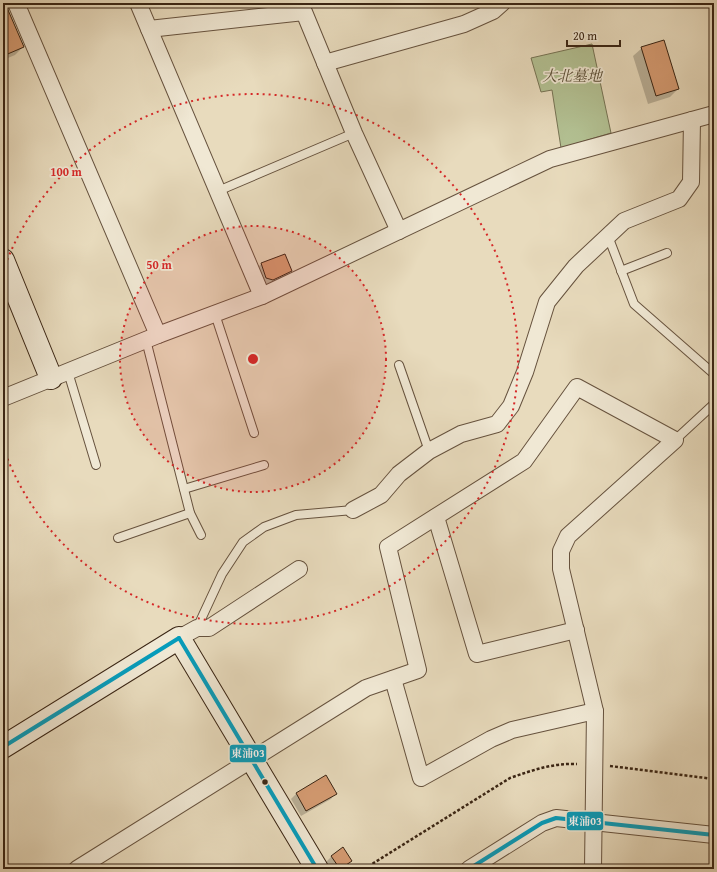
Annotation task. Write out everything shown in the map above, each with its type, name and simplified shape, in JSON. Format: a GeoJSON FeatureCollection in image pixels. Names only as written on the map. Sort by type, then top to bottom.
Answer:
{"type":"FeatureCollection","features":[{"type":"Feature","properties":{"kind":"street"},"geometry":{"type":"LineString","coordinates":[[16,3],[152,338]]}},
{"type":"Feature","properties":{"kind":"street"},"geometry":{"type":"LineString","coordinates":[[138,3],[262,296]]}},
{"type":"Feature","properties":{"kind":"street"},"geometry":{"type":"LineString","coordinates":[[325,63],[464,24],[494,11],[502,3]]}},
{"type":"Feature","properties":{"kind":"street"},"geometry":{"type":"LineString","coordinates":[[149,29],[304,12],[354,133],[399,231]]}},
{"type":"Feature","properties":{"kind":"street"},"geometry":{"type":"LineString","coordinates":[[3,398],[152,338],[262,296],[550,159],[714,114]]}},
{"type":"Feature","properties":{"kind":"street"},"geometry":{"type":"LineString","coordinates":[[353,510],[381,495],[399,474],[429,451],[461,434],[497,424],[511,406],[514,399],[525,372],[547,302],[576,266],[624,221],[679,199],[691,182],[692,120]]}},
{"type":"Feature","properties":{"kind":"street"},"geometry":{"type":"LineString","coordinates":[[3,260],[59,375]]}},
{"type":"Feature","properties":{"kind":"street"},"geometry":{"type":"LineString","coordinates":[[77,869],[366,688],[418,670],[388,547],[524,461],[577,387],[675,440],[568,536],[561,551],[561,569],[595,711],[594,869]]}},
{"type":"Feature","properties":{"kind":"street"},"geometry":{"type":"LineString","coordinates":[[436,517],[477,654],[576,630]]}},
{"type":"Feature","properties":{"kind":"street"},"geometry":{"type":"LineString","coordinates":[[3,747],[188,633],[208,628],[299,569]]}},
{"type":"Feature","properties":{"kind":"street"},"geometry":{"type":"LineString","coordinates":[[188,633],[251,759],[317,869]]}},
{"type":"Feature","properties":{"kind":"street"},"geometry":{"type":"LineString","coordinates":[[393,679],[421,778],[491,739],[512,730],[595,711]]}},
{"type":"Feature","properties":{"kind":"street"},"geometry":{"type":"LineString","coordinates":[[469,869],[542,823],[556,818],[714,835]]}},
{"type":"Feature","properties":{"kind":"lane"},"geometry":{"type":"LineString","coordinates":[[218,191],[354,133]]}},
{"type":"Feature","properties":{"kind":"lane"},"geometry":{"type":"LineString","coordinates":[[608,236],[634,304],[714,374]]}},
{"type":"Feature","properties":{"kind":"lane"},"geometry":{"type":"LineString","coordinates":[[621,271],[667,253]]}},
{"type":"Feature","properties":{"kind":"lane"},"geometry":{"type":"LineString","coordinates":[[215,314],[254,433]]}},
{"type":"Feature","properties":{"kind":"lane"},"geometry":{"type":"LineString","coordinates":[[152,338],[184,489],[190,512],[202,535]]}},
{"type":"Feature","properties":{"kind":"lane"},"geometry":{"type":"LineString","coordinates":[[399,365],[429,451]]}},
{"type":"Feature","properties":{"kind":"lane"},"geometry":{"type":"LineString","coordinates":[[59,375],[96,465]]}},
{"type":"Feature","properties":{"kind":"lane"},"geometry":{"type":"LineString","coordinates":[[675,440],[714,404]]}},
{"type":"Feature","properties":{"kind":"lane"},"geometry":{"type":"LineString","coordinates":[[184,489],[264,465]]}},
{"type":"Feature","properties":{"kind":"lane"},"geometry":{"type":"LineString","coordinates":[[188,633],[222,574],[243,542],[264,527],[296,515],[353,510]]}},
{"type":"Feature","properties":{"kind":"lane"},"geometry":{"type":"LineString","coordinates":[[118,538],[190,512]]}},
{"type":"Feature","properties":{"kind":"path"},"geometry":{"type":"LineString","coordinates":[[364,869],[510,778],[536,769],[561,764],[595,764],[714,779]]}},
{"type":"Feature","properties":{"kind":"green space","name":"大北墓地"},"geometry":{"type":"Polygon","coordinates":[[[592,44],[611,133],[561,148],[552,90],[541,92],[531,58],[592,44]]]}},
{"type":"Feature","properties":{"kind":"building"},"geometry":{"type":"Polygon","coordinates":[[[3,3],[5,3],[24,47],[3,56],[3,3]]]}},
{"type":"Feature","properties":{"kind":"building"},"geometry":{"type":"Polygon","coordinates":[[[664,40],[679,89],[656,96],[641,47],[664,40]]]}},
{"type":"Feature","properties":{"kind":"building"},"geometry":{"type":"Polygon","coordinates":[[[285,254],[292,271],[273,280],[266,278],[261,263],[285,254]]]}},
{"type":"Feature","properties":{"kind":"building"},"geometry":{"type":"Polygon","coordinates":[[[326,775],[337,794],[306,811],[296,793],[326,775]]]}},
{"type":"Feature","properties":{"kind":"building"},"geometry":{"type":"Polygon","coordinates":[[[343,847],[352,861],[340,869],[331,856],[343,847]]]}},
{"type":"Feature","properties":{"kind":"transit line","name":"東浦03"},"geometry":{"type":"LineString","coordinates":[[179,638],[317,869]]}},
{"type":"Feature","properties":{"kind":"transit line","name":"東浦03"},"geometry":{"type":"LineString","coordinates":[[3,747],[179,638]]}},
{"type":"Feature","properties":{"kind":"transit line","name":"東浦03"},"geometry":{"type":"LineString","coordinates":[[469,869],[542,823],[556,818],[714,835]]}}]}
